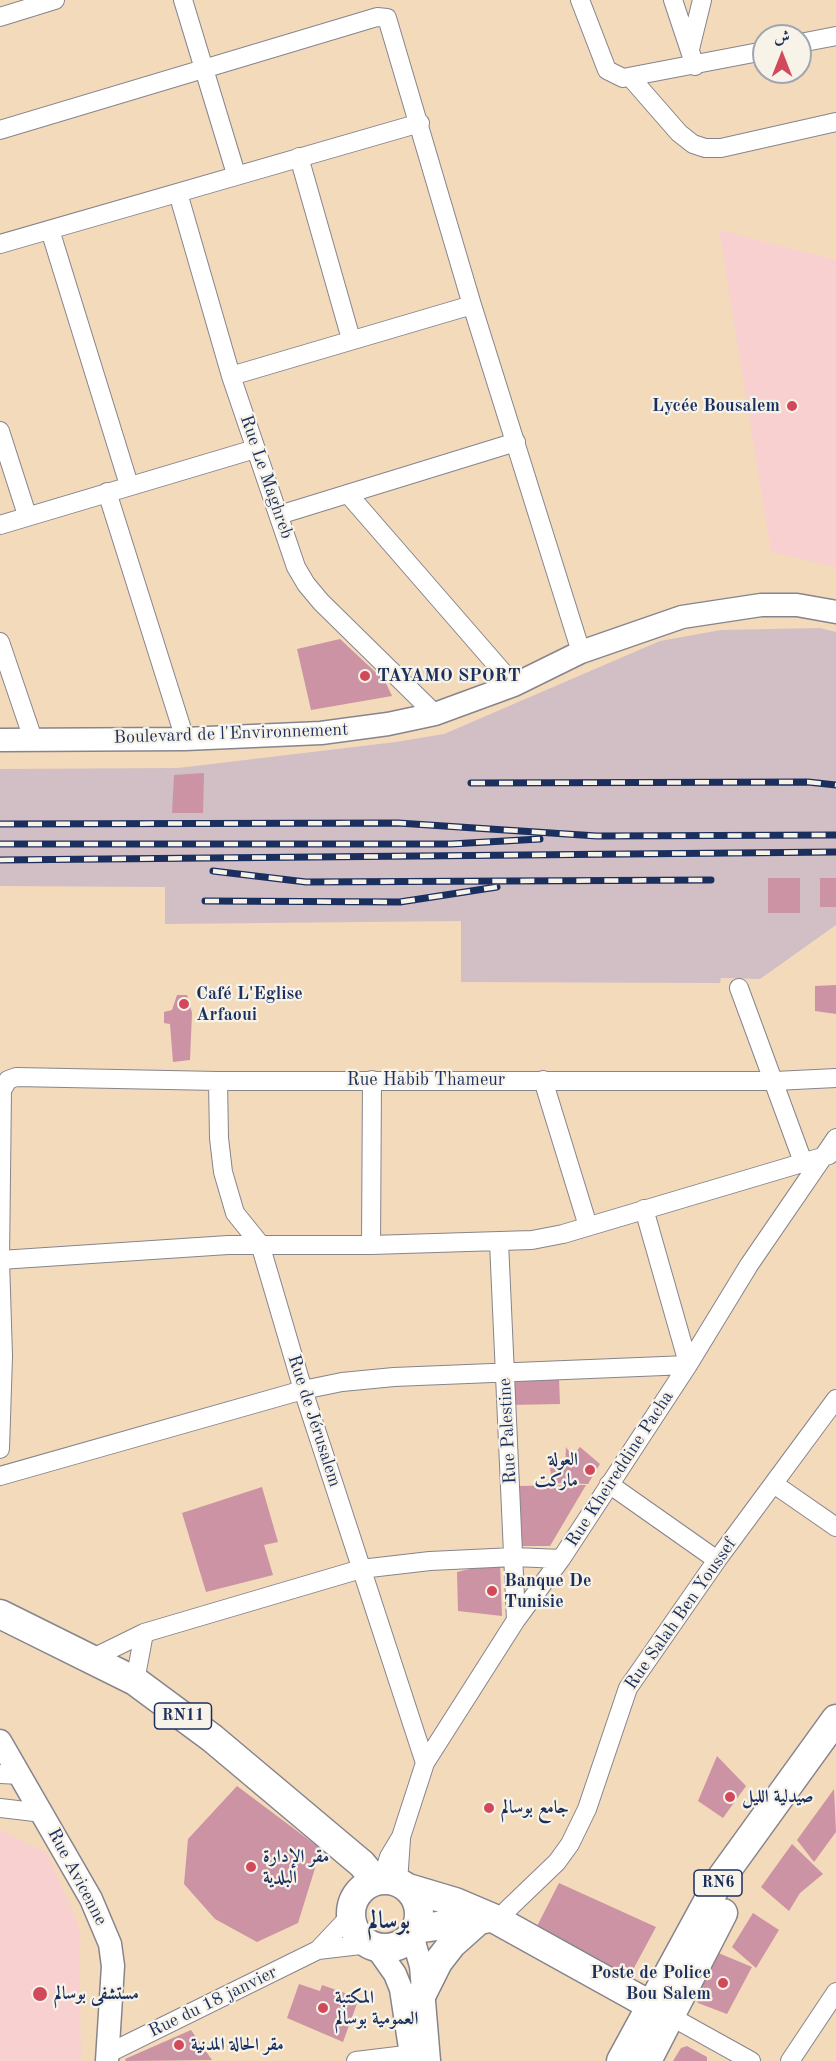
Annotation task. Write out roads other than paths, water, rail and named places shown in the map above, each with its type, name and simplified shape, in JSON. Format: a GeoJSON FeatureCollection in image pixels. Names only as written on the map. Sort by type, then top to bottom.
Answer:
{"type":"FeatureCollection","features":[{"type":"Feature","properties":{"kind":"main road","name":"RN11"},"geometry":{"type":"LineString","coordinates":[[0,1614],[93,1658],[135,1681],[212,1738],[345,1851],[379,1889],[414,1895],[420,1912],[414,1932]]}},
{"type":"Feature","properties":{"kind":"main road","name":"RN6"},"geometry":{"type":"LineString","coordinates":[[647,2061],[660,2011],[719,1881],[836,1719]]}},
{"type":"Feature","properties":{"kind":"main road","name":"RN6"},"geometry":{"type":"LineString","coordinates":[[621,2061],[660,2011],[728,1904],[836,1751]]}},
{"type":"Feature","properties":{"kind":"main road","name":"RN11"},"geometry":{"type":"LineString","coordinates":[[373,1946],[359,1937],[379,1889]]}},
{"type":"Feature","properties":{"kind":"main road"},"geometry":{"type":"LineString","coordinates":[[379,1889],[455,1902],[660,2011]]}},
{"type":"Feature","properties":{"kind":"main road"},"geometry":{"type":"LineString","coordinates":[[373,1946],[396,1946],[414,1932],[490,1920]]}},
{"type":"Feature","properties":{"kind":"main road"},"geometry":{"type":"LineString","coordinates":[[423,1992],[438,1962],[452,1944],[490,1920]]}},
{"type":"Feature","properties":{"kind":"street"},"geometry":{"type":"LineString","coordinates":[[0,17],[28,4],[55,0]]}},
{"type":"Feature","properties":{"kind":"street"},"geometry":{"type":"LineString","coordinates":[[183,0],[236,174]]}},
{"type":"Feature","properties":{"kind":"street"},"geometry":{"type":"LineString","coordinates":[[580,0],[607,70],[623,78],[631,78],[692,57],[752,52]]}},
{"type":"Feature","properties":{"kind":"street"},"geometry":{"type":"LineString","coordinates":[[673,0],[692,57]]}},
{"type":"Feature","properties":{"kind":"street"},"geometry":{"type":"LineString","coordinates":[[692,57],[702,0]]}},
{"type":"Feature","properties":{"kind":"street"},"geometry":{"type":"LineString","coordinates":[[0,130],[383,16],[389,22],[472,305],[581,652]]}},
{"type":"Feature","properties":{"kind":"street"},"geometry":{"type":"LineString","coordinates":[[812,41],[836,36]]}},
{"type":"Feature","properties":{"kind":"street"},"geometry":{"type":"LineString","coordinates":[[631,78],[679,133],[693,144],[705,148],[721,148],[836,122]]}},
{"type":"Feature","properties":{"kind":"street"},"geometry":{"type":"LineString","coordinates":[[0,244],[236,174],[420,123]]}},
{"type":"Feature","properties":{"kind":"street"},"geometry":{"type":"LineString","coordinates":[[299,157],[351,339]]}},
{"type":"Feature","properties":{"kind":"street","name":"Rue Le Maghreb"},"geometry":{"type":"LineString","coordinates":[[178,193],[231,376],[296,567],[306,584],[435,714]]}},
{"type":"Feature","properties":{"kind":"street"},"geometry":{"type":"LineString","coordinates":[[50,230],[129,485]]}},
{"type":"Feature","properties":{"kind":"street"},"geometry":{"type":"LineString","coordinates":[[231,376],[472,305]]}},
{"type":"Feature","properties":{"kind":"street"},"geometry":{"type":"LineString","coordinates":[[0,431],[27,515]]}},
{"type":"Feature","properties":{"kind":"street"},"geometry":{"type":"LineString","coordinates":[[279,515],[516,442]]}},
{"type":"Feature","properties":{"kind":"street"},"geometry":{"type":"LineString","coordinates":[[0,525],[27,515],[255,449]]}},
{"type":"Feature","properties":{"kind":"street"},"geometry":{"type":"LineString","coordinates":[[107,492],[185,739]]}},
{"type":"Feature","properties":{"kind":"street"},"geometry":{"type":"LineString","coordinates":[[348,494],[514,685]]}},
{"type":"Feature","properties":{"kind":"street","name":"Boulevard de l'Environnement"},"geometry":{"type":"LineString","coordinates":[[0,740],[185,739],[321,733],[435,714],[514,685],[581,652],[682,617],[724,609],[797,605],[836,612]]}},
{"type":"Feature","properties":{"kind":"street"},"geometry":{"type":"LineString","coordinates":[[0,642],[33,739]]}},
{"type":"Feature","properties":{"kind":"street"},"geometry":{"type":"LineString","coordinates":[[739,988],[803,1162]]}},
{"type":"Feature","properties":{"kind":"street","name":"Rue Habib Thameur"},"geometry":{"type":"LineString","coordinates":[[0,1260],[2,1090],[8,1080],[16,1077],[218,1081],[775,1081],[836,1078]]}},
{"type":"Feature","properties":{"kind":"street"},"geometry":{"type":"LineString","coordinates":[[371,1245],[372,1080]]}},
{"type":"Feature","properties":{"kind":"street"},"geometry":{"type":"LineString","coordinates":[[543,1080],[588,1226]]}},
{"type":"Feature","properties":{"kind":"street","name":"Rue de Jérusalem"},"geometry":{"type":"LineString","coordinates":[[218,1081],[219,1137],[223,1172],[235,1213],[260,1244],[303,1390],[425,1763]]}},
{"type":"Feature","properties":{"kind":"street","name":"Rue Kheireddine Pacha"},"geometry":{"type":"LineString","coordinates":[[379,1889],[401,1837],[425,1763],[516,1620],[561,1559],[688,1364],[749,1264],[830,1155],[836,1138]]}},
{"type":"Feature","properties":{"kind":"street"},"geometry":{"type":"LineString","coordinates":[[0,1449],[3,1356],[0,1260],[260,1244],[371,1245],[532,1240],[588,1226],[830,1155]]}},
{"type":"Feature","properties":{"kind":"street"},"geometry":{"type":"LineString","coordinates":[[0,1476],[303,1390],[342,1382],[394,1377],[688,1364],[644,1209]]}},
{"type":"Feature","properties":{"kind":"street","name":"Rue Palestine"},"geometry":{"type":"LineString","coordinates":[[499,1242],[516,1620]]}},
{"type":"Feature","properties":{"kind":"street","name":"Rue Salah Ben Youssef"},"geometry":{"type":"LineString","coordinates":[[490,1920],[507,1910],[542,1876],[570,1844],[587,1809],[628,1688],[717,1560],[836,1400]]}},
{"type":"Feature","properties":{"kind":"street"},"geometry":{"type":"LineString","coordinates":[[609,1484],[717,1560]]}},
{"type":"Feature","properties":{"kind":"street"},"geometry":{"type":"LineString","coordinates":[[774,1484],[836,1527]]}},
{"type":"Feature","properties":{"kind":"street"},"geometry":{"type":"LineString","coordinates":[[93,1658],[144,1633],[361,1569],[430,1561],[514,1557],[561,1559]]}},
{"type":"Feature","properties":{"kind":"street"},"geometry":{"type":"LineString","coordinates":[[135,1681],[144,1633]]}},
{"type":"Feature","properties":{"kind":"street","name":"Rue Avicenne"},"geometry":{"type":"LineString","coordinates":[[0,1740],[11,1774],[43,1813],[91,1899],[110,1944],[113,1966],[107,2057]]}},
{"type":"Feature","properties":{"kind":"street"},"geometry":{"type":"LineString","coordinates":[[0,1809],[43,1813]]}},
{"type":"Feature","properties":{"kind":"street"},"geometry":{"type":"LineString","coordinates":[[318,1950],[379,1889]]}},
{"type":"Feature","properties":{"kind":"street"},"geometry":{"type":"LineString","coordinates":[[414,1932],[419,1951],[423,1992],[420,2057]]}},
{"type":"Feature","properties":{"kind":"street"},"geometry":{"type":"LineString","coordinates":[[318,1950],[373,1946],[395,1974],[420,2057]]}},
{"type":"Feature","properties":{"kind":"street","name":"Rue du 18 janvier"},"geometry":{"type":"LineString","coordinates":[[107,2057],[318,1950]]}},
{"type":"Feature","properties":{"kind":"street"},"geometry":{"type":"LineString","coordinates":[[790,2061],[836,1992]]}},
{"type":"Feature","properties":{"kind":"street"},"geometry":{"type":"LineString","coordinates":[[660,2011],[751,2061]]}},
{"type":"Feature","properties":{"kind":"street"},"geometry":{"type":"LineString","coordinates":[[356,2061],[420,2057]]}},
{"type":"Feature","properties":{"kind":"railway"},"geometry":{"type":"LineString","coordinates":[[471,783],[808,782],[836,785]]}},
{"type":"Feature","properties":{"kind":"railway"},"geometry":{"type":"LineString","coordinates":[[0,824],[398,823],[597,836],[836,835]]}},
{"type":"Feature","properties":{"kind":"railway"},"geometry":{"type":"LineString","coordinates":[[0,844],[451,844],[540,839]]}},
{"type":"Feature","properties":{"kind":"railway"},"geometry":{"type":"LineString","coordinates":[[0,860],[836,852]]}},
{"type":"Feature","properties":{"kind":"railway"},"geometry":{"type":"LineString","coordinates":[[213,871],[306,882],[711,880]]}},
{"type":"Feature","properties":{"kind":"railway"},"geometry":{"type":"LineString","coordinates":[[205,901],[400,902],[497,887]]}},
{"type":"Feature","properties":{"kind":"place","name":"Lycée Bousalem"},"geometry":{"type":"Point","coordinates":[792,406]}},
{"type":"Feature","properties":{"kind":"place","name":"TAYAMO SPORT"},"geometry":{"type":"Point","coordinates":[365,676]}},
{"type":"Feature","properties":{"kind":"place","name":"Café L'Eglise Arfaoui"},"geometry":{"type":"Point","coordinates":[184,1004]}},
{"type":"Feature","properties":{"kind":"place","name":"العولة ماركت"},"geometry":{"type":"Point","coordinates":[590,1470]}},
{"type":"Feature","properties":{"kind":"place","name":"Banque De Tunisie"},"geometry":{"type":"Point","coordinates":[492,1591]}},
{"type":"Feature","properties":{"kind":"place","name":"صيدلية الليل"},"geometry":{"type":"Point","coordinates":[730,1797]}},
{"type":"Feature","properties":{"kind":"place","name":"جامع بوسالم"},"geometry":{"type":"Point","coordinates":[489,1808]}},
{"type":"Feature","properties":{"kind":"place","name":"مقر الإدارة البلدية"},"geometry":{"type":"Point","coordinates":[251,1867]}},
{"type":"Feature","properties":{"kind":"place","name":"Poste de Police Bou Salem"},"geometry":{"type":"Point","coordinates":[723,1983]}},
{"type":"Feature","properties":{"kind":"place","name":"مستشفى بوسالم"},"geometry":{"type":"Point","coordinates":[40,1994]}},
{"type":"Feature","properties":{"kind":"place","name":"المكتبة العمومية بوسالم"},"geometry":{"type":"Point","coordinates":[323,2008]}},
{"type":"Feature","properties":{"kind":"place","name":"مقر الحالة المدنية"},"geometry":{"type":"Point","coordinates":[179,2045]}},
{"type":"Feature","properties":{"kind":"district","name":"بوسالم"},"geometry":{"type":"Point","coordinates":[389,1922]}}]}
